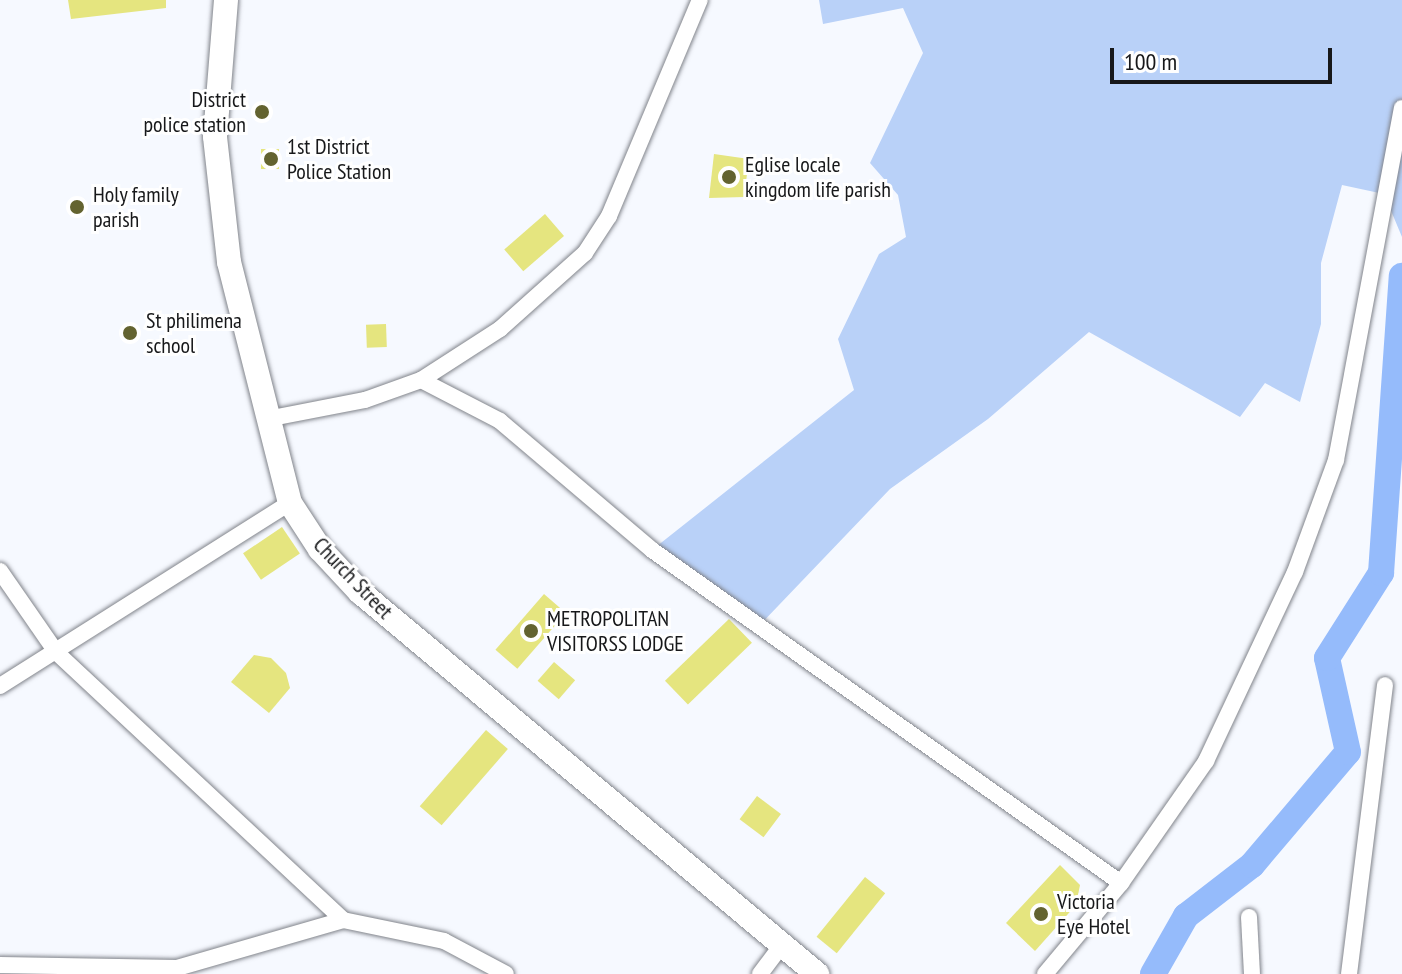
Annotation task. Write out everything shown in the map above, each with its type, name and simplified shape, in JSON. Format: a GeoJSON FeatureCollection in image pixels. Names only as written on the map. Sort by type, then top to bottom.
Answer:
{"type":"FeatureCollection","features":[{"type":"Feature","properties":{"kind":"main road","name":"Church Street"},"geometry":{"type":"LineString","coordinates":[[226,0],[215,137],[229,262],[272,418],[290,503],[360,592],[817,974]]}},
{"type":"Feature","properties":{"kind":"street"},"geometry":{"type":"LineString","coordinates":[[272,418],[365,400],[421,380],[500,329],[585,253],[609,216],[700,0]]}},
{"type":"Feature","properties":{"kind":"street"},"geometry":{"type":"LineString","coordinates":[[1045,974],[1121,883],[1206,761],[1253,670],[1317,519],[1336,460],[1402,108]]}},
{"type":"Feature","properties":{"kind":"street"},"geometry":{"type":"LineString","coordinates":[[421,380],[500,421],[652,550],[1121,883]]}},
{"type":"Feature","properties":{"kind":"street"},"geometry":{"type":"LineString","coordinates":[[0,686],[290,503]]}},
{"type":"Feature","properties":{"kind":"street"},"geometry":{"type":"LineString","coordinates":[[0,571],[56,652],[343,920]]}},
{"type":"Feature","properties":{"kind":"street"},"geometry":{"type":"LineString","coordinates":[[1349,974],[1385,685]]}},
{"type":"Feature","properties":{"kind":"street"},"geometry":{"type":"LineString","coordinates":[[1249,917],[1252,974]]}},
{"type":"Feature","properties":{"kind":"street"},"geometry":{"type":"LineString","coordinates":[[0,965],[177,968],[343,920],[455,944],[506,974]]}},
{"type":"Feature","properties":{"kind":"street"},"geometry":{"type":"LineString","coordinates":[[760,974],[781,946]]}},
{"type":"Feature","properties":{"kind":"shaded area"},"geometry":{"type":"Polygon","coordinates":[[[819,0],[1402,0],[1402,237],[1384,194],[1342,185],[1321,263],[1321,324],[1300,402],[1265,383],[1240,417],[1089,332],[988,419],[890,489],[758,627],[652,550],[854,390],[838,339],[879,254],[906,237],[898,195],[870,163],[923,53],[903,8],[823,24],[819,0]]]}},
{"type":"Feature","properties":{"kind":"building"},"geometry":{"type":"Polygon","coordinates":[[[68,0],[166,0],[166,8],[71,19],[68,0]]]}},
{"type":"Feature","properties":{"kind":"building","name":"1st District Police Station"},"geometry":{"type":"Polygon","coordinates":[[[261,149],[279,149],[279,169],[261,169],[261,149]]]}},
{"type":"Feature","properties":{"kind":"building","name":"Eglise locale kingdom life parish"},"geometry":{"type":"Polygon","coordinates":[[[714,154],[749,159],[744,197],[709,198],[714,154]]]}},
{"type":"Feature","properties":{"kind":"building"},"geometry":{"type":"Polygon","coordinates":[[[545,214],[564,236],[523,271],[504,249],[545,214]]]}},
{"type":"Feature","properties":{"kind":"building"},"geometry":{"type":"Polygon","coordinates":[[[386,324],[387,347],[367,348],[366,325],[386,324]]]}},
{"type":"Feature","properties":{"kind":"building"},"geometry":{"type":"Polygon","coordinates":[[[282,527],[300,554],[261,580],[243,553],[282,527]]]}},
{"type":"Feature","properties":{"kind":"building","name":"METROPOLITAN VISITORSS LODGE"},"geometry":{"type":"Polygon","coordinates":[[[544,594],[566,613],[517,669],[495,650],[544,594]]]}},
{"type":"Feature","properties":{"kind":"building"},"geometry":{"type":"Polygon","coordinates":[[[729,619],[752,643],[688,705],[665,681],[729,619]]]}},
{"type":"Feature","properties":{"kind":"building"},"geometry":{"type":"Polygon","coordinates":[[[254,655],[271,658],[286,673],[290,688],[269,713],[231,682],[254,655]]]}},
{"type":"Feature","properties":{"kind":"building"},"geometry":{"type":"Polygon","coordinates":[[[554,662],[575,680],[559,699],[538,681],[554,662]]]}},
{"type":"Feature","properties":{"kind":"building"},"geometry":{"type":"Polygon","coordinates":[[[486,730],[508,749],[442,825],[420,806],[486,730]]]}},
{"type":"Feature","properties":{"kind":"building"},"geometry":{"type":"Polygon","coordinates":[[[757,796],[781,814],[764,837],[740,819],[757,796]]]}},
{"type":"Feature","properties":{"kind":"building","name":"Victoria Eye Hotel"},"geometry":{"type":"Polygon","coordinates":[[[1060,865],[1080,885],[1076,905],[1035,951],[1006,923],[1060,865]]]}},
{"type":"Feature","properties":{"kind":"building"},"geometry":{"type":"Polygon","coordinates":[[[865,877],[885,893],[837,953],[817,937],[865,877]]]}},
{"type":"Feature","properties":{"kind":"waterway"},"geometry":{"type":"LineString","coordinates":[[1153,974],[1186,916],[1252,865],[1348,752],[1327,658],[1381,573],[1402,276]]}},
{"type":"Feature","properties":{"kind":"place","name":"District police station"},"geometry":{"type":"Point","coordinates":[262,112]}},
{"type":"Feature","properties":{"kind":"place","name":"1st District Police Station"},"geometry":{"type":"Point","coordinates":[271,159]}},
{"type":"Feature","properties":{"kind":"place","name":"Eglise locale kingdom life parish"},"geometry":{"type":"Point","coordinates":[729,177]}},
{"type":"Feature","properties":{"kind":"place","name":"Holy family parish"},"geometry":{"type":"Point","coordinates":[77,207]}},
{"type":"Feature","properties":{"kind":"place","name":"St philimena school"},"geometry":{"type":"Point","coordinates":[130,333]}},
{"type":"Feature","properties":{"kind":"place","name":"METROPOLITAN VISITORSS LODGE"},"geometry":{"type":"Point","coordinates":[531,631]}},
{"type":"Feature","properties":{"kind":"place","name":"Victoria Eye Hotel"},"geometry":{"type":"Point","coordinates":[1041,914]}}]}
